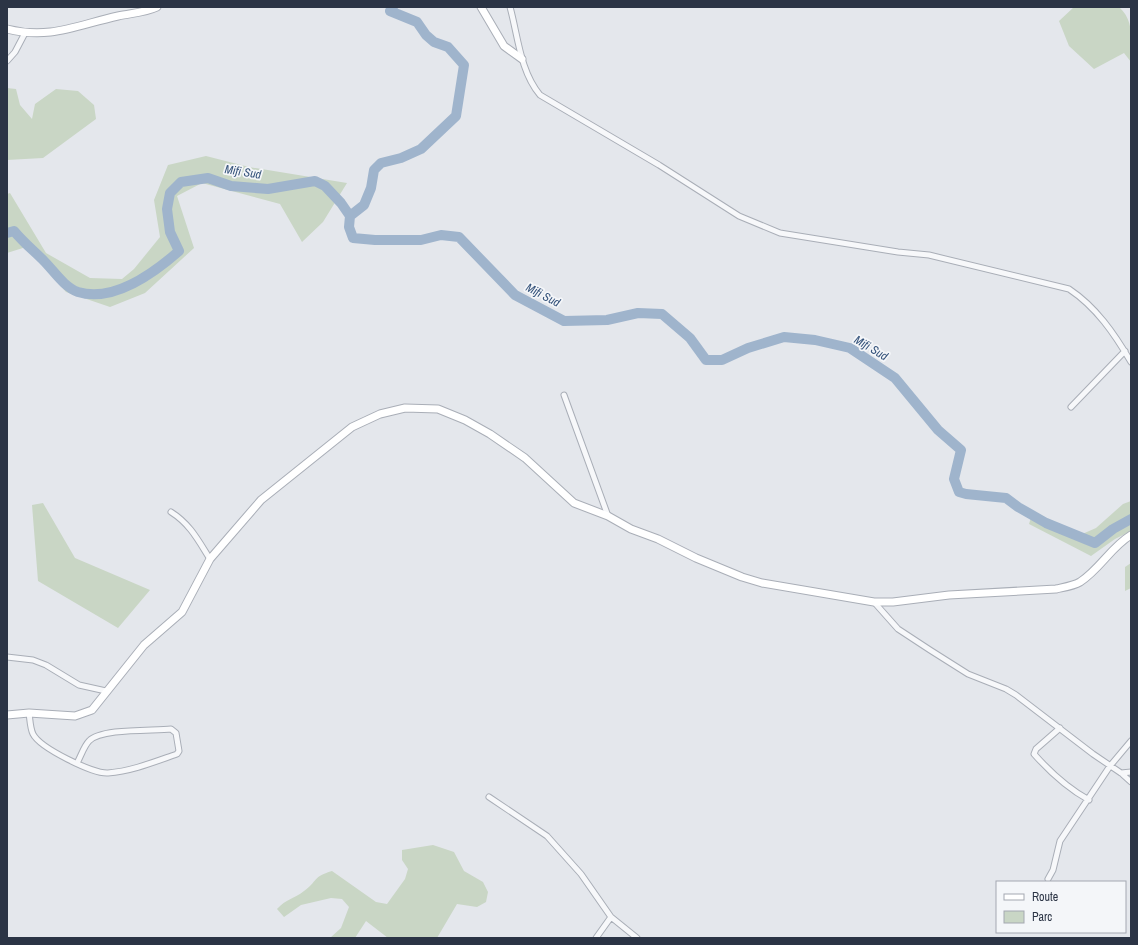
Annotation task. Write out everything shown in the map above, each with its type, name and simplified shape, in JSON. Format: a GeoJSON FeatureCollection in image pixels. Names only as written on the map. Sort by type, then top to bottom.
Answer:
{"type":"FeatureCollection","features":[{"type":"Feature","properties":{"kind":"street"},"geometry":{"type":"LineString","coordinates":[[7,29],[25,33],[51,33],[157,7]]}},
{"type":"Feature","properties":{"kind":"street"},"geometry":{"type":"LineString","coordinates":[[481,7],[504,46],[522,59]]}},
{"type":"Feature","properties":{"kind":"street"},"geometry":{"type":"LineString","coordinates":[[510,7],[522,59],[532,86],[540,94],[659,165],[739,216],[780,233],[898,252],[930,255],[1069,289],[1095,310],[1106,323],[1131,362]]}},
{"type":"Feature","properties":{"kind":"street"},"geometry":{"type":"LineString","coordinates":[[7,61],[15,52],[25,33]]}},
{"type":"Feature","properties":{"kind":"street"},"geometry":{"type":"LineString","coordinates":[[1071,407],[1125,352]]}},
{"type":"Feature","properties":{"kind":"street"},"geometry":{"type":"LineString","coordinates":[[564,395],[608,516]]}},
{"type":"Feature","properties":{"kind":"street"},"geometry":{"type":"LineString","coordinates":[[7,715],[29,713],[81,715],[96,706],[106,691],[144,645],[182,612],[210,559],[262,500],[329,444],[356,424],[380,414],[405,408],[438,409],[465,420],[490,434],[525,458],[574,503],[608,516],[631,529],[658,538],[696,558],[742,577],[762,582],[874,602],[893,602],[949,595],[1056,589],[1071,586],[1088,576],[1108,554],[1131,534]]}},
{"type":"Feature","properties":{"kind":"street"},"geometry":{"type":"LineString","coordinates":[[171,512],[184,521],[194,531],[210,559]]}},
{"type":"Feature","properties":{"kind":"street"},"geometry":{"type":"LineString","coordinates":[[874,602],[898,629],[968,674],[1006,689],[1121,773],[1131,782]]}},
{"type":"Feature","properties":{"kind":"street"},"geometry":{"type":"LineString","coordinates":[[7,657],[33,660],[46,665],[79,685],[106,691]]}},
{"type":"Feature","properties":{"kind":"street"},"geometry":{"type":"LineString","coordinates":[[29,713],[33,734],[67,760],[106,773],[138,767],[177,754],[179,751],[176,733],[171,729],[98,735],[89,741],[78,763]]}},
{"type":"Feature","properties":{"kind":"street"},"geometry":{"type":"LineString","coordinates":[[1060,728],[1036,749],[1034,754],[1058,779],[1088,800]]}},
{"type":"Feature","properties":{"kind":"street"},"geometry":{"type":"LineString","coordinates":[[1048,879],[1053,870],[1060,841],[1110,766],[1131,741]]}},
{"type":"Feature","properties":{"kind":"street"},"geometry":{"type":"LineString","coordinates":[[1121,773],[1131,772]]}},
{"type":"Feature","properties":{"kind":"street"},"geometry":{"type":"LineString","coordinates":[[489,797],[547,836],[581,874],[612,917],[637,938]]}},
{"type":"Feature","properties":{"kind":"street"},"geometry":{"type":"LineString","coordinates":[[596,938],[612,917]]}},
{"type":"Feature","properties":{"kind":"green space"},"geometry":{"type":"Polygon","coordinates":[[[1074,7],[1119,7],[1128,19],[1130,25],[1131,62],[1124,53],[1094,69],[1069,46],[1059,21],[1074,7]]]}},
{"type":"Feature","properties":{"kind":"green space"},"geometry":{"type":"Polygon","coordinates":[[[7,88],[16,89],[20,105],[32,119],[35,104],[56,89],[78,91],[94,105],[96,119],[43,158],[7,160],[7,88]]]}},
{"type":"Feature","properties":{"kind":"green space"},"geometry":{"type":"Polygon","coordinates":[[[206,156],[249,167],[347,183],[323,222],[302,242],[280,204],[202,183],[177,196],[194,248],[145,293],[110,307],[66,292],[26,247],[7,253],[7,194],[10,193],[46,253],[90,278],[122,279],[134,269],[160,237],[154,200],[168,165],[206,156]]]}},
{"type":"Feature","properties":{"kind":"green space"},"geometry":{"type":"Polygon","coordinates":[[[1131,501],[1131,531],[1115,539],[1091,556],[1029,524],[1033,511],[1080,535],[1096,528],[1123,504],[1131,501]]]}},
{"type":"Feature","properties":{"kind":"green space"},"geometry":{"type":"Polygon","coordinates":[[[43,503],[75,558],[150,590],[118,628],[38,581],[32,505],[43,503]]]}},
{"type":"Feature","properties":{"kind":"green space"},"geometry":{"type":"Polygon","coordinates":[[[1131,563],[1131,588],[1125,591],[1125,567],[1131,563]]]}},
{"type":"Feature","properties":{"kind":"green space"},"geometry":{"type":"Polygon","coordinates":[[[433,845],[454,852],[464,871],[483,882],[488,892],[486,902],[477,907],[457,904],[437,938],[388,938],[366,921],[355,938],[330,938],[341,928],[349,907],[342,899],[331,898],[301,905],[284,917],[277,909],[308,888],[318,877],[332,871],[376,902],[387,904],[405,879],[408,869],[402,860],[402,850],[433,845]]]}},
{"type":"Feature","properties":{"kind":"waterway"},"geometry":{"type":"LineString","coordinates":[[350,216],[364,205],[371,188],[374,170],[381,163],[401,158],[421,149],[456,116],[464,65],[448,47],[434,42],[426,35],[417,22],[390,11],[393,7]]}},
{"type":"Feature","properties":{"kind":"waterway","name":"Mifi Sud"},"geometry":{"type":"LineString","coordinates":[[7,233],[14,231],[64,283],[73,290],[92,294],[105,293],[119,290],[146,277],[179,251],[170,232],[167,209],[170,193],[181,182],[208,178],[231,186],[268,189],[315,181],[325,186],[341,203],[350,216],[349,227],[353,238],[375,240],[421,240],[441,235],[459,237],[515,295],[564,321],[607,320],[638,313],[662,314],[690,338],[706,360],[722,360],[748,348],[784,337],[815,340],[850,348],[895,378],[938,430],[961,450],[954,479],[959,492],[1006,498],[1018,507],[1046,523],[1095,543],[1113,529],[1131,519]]}}]}
